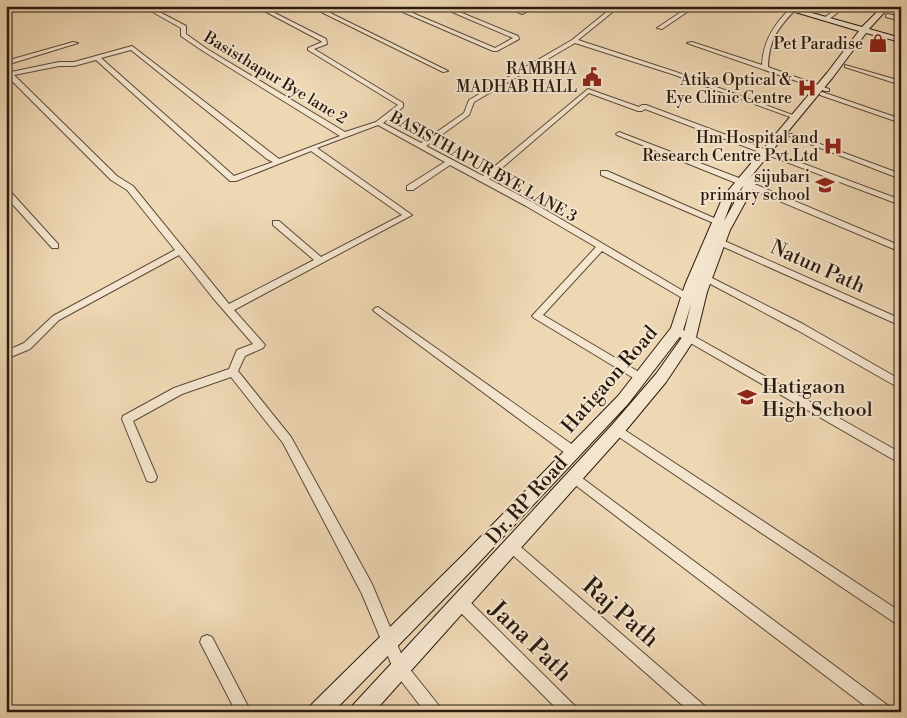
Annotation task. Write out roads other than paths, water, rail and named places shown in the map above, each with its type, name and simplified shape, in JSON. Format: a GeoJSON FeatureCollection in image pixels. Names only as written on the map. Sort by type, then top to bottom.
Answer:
{"type":"FeatureCollection","features":[{"type":"Feature","properties":{"kind":"main road"},"geometry":{"type":"LineString","coordinates":[[6,11],[13,6]]}},
{"type":"Feature","properties":{"kind":"main road"},"geometry":{"type":"LineString","coordinates":[[6,11],[20,6]]}},
{"type":"Feature","properties":{"kind":"main road"},"geometry":{"type":"LineString","coordinates":[[778,6],[901,40]]}},
{"type":"Feature","properties":{"kind":"main road","name":"Hatigaon Road"},"geometry":{"type":"LineString","coordinates":[[318,712],[389,642],[623,400],[677,330],[692,300],[722,224],[728,197],[745,183],[771,152],[795,117],[823,90],[869,31],[894,11]]}},
{"type":"Feature","properties":{"kind":"main road"},"geometry":{"type":"LineString","coordinates":[[771,152],[791,135],[823,90],[848,66],[869,31]]}},
{"type":"Feature","properties":{"kind":"main road","name":"Dr. RP Road"},"geometry":{"type":"LineString","coordinates":[[360,712],[617,430],[661,378],[689,337],[692,300],[706,278],[720,242],[722,224]]}},
{"type":"Feature","properties":{"kind":"street","name":"Basisthapur Bye lane 2"},"geometry":{"type":"LineString","coordinates":[[144,6],[184,27],[183,35],[205,50],[344,135],[349,135],[378,123]]}},
{"type":"Feature","properties":{"kind":"street","name":"BASISTHAPUR BYE LANE 3"},"geometry":{"type":"LineString","coordinates":[[257,6],[324,40],[324,43],[310,49],[401,104],[401,106],[378,123],[485,179],[692,300]]}},
{"type":"Feature","properties":{"kind":"street"},"geometry":{"type":"LineString","coordinates":[[311,6],[445,71]]}},
{"type":"Feature","properties":{"kind":"street"},"geometry":{"type":"LineString","coordinates":[[391,6],[495,50],[516,37],[440,6]]}},
{"type":"Feature","properties":{"kind":"street"},"geometry":{"type":"LineString","coordinates":[[507,6],[522,12],[536,6]]}},
{"type":"Feature","properties":{"kind":"street"},"geometry":{"type":"LineString","coordinates":[[421,146],[467,114],[472,101],[574,41],[618,6]]}},
{"type":"Feature","properties":{"kind":"street"},"geometry":{"type":"LineString","coordinates":[[660,28],[694,6]]}},
{"type":"Feature","properties":{"kind":"street"},"geometry":{"type":"LineString","coordinates":[[826,19],[844,6]]}},
{"type":"Feature","properties":{"kind":"street"},"geometry":{"type":"LineString","coordinates":[[894,11],[901,8]]}},
{"type":"Feature","properties":{"kind":"street"},"geometry":{"type":"LineString","coordinates":[[765,68],[765,49],[770,34],[792,10]]}},
{"type":"Feature","properties":{"kind":"street"},"geometry":{"type":"LineString","coordinates":[[574,41],[674,73],[795,117]]}},
{"type":"Feature","properties":{"kind":"street"},"geometry":{"type":"LineString","coordinates":[[6,62],[75,43]]}},
{"type":"Feature","properties":{"kind":"street"},"geometry":{"type":"LineString","coordinates":[[690,43],[765,68],[901,121]]}},
{"type":"Feature","properties":{"kind":"street"},"geometry":{"type":"LineString","coordinates":[[8,73],[59,64],[74,64],[132,48],[270,157],[279,162]]}},
{"type":"Feature","properties":{"kind":"street"},"geometry":{"type":"LineString","coordinates":[[97,58],[233,179],[349,135]]}},
{"type":"Feature","properties":{"kind":"street"},"geometry":{"type":"LineString","coordinates":[[848,66],[901,83]]}},
{"type":"Feature","properties":{"kind":"street"},"geometry":{"type":"LineString","coordinates":[[8,73],[114,178],[130,188],[228,309],[260,345],[242,353],[233,372],[197,382],[155,402],[128,419],[151,477]]}},
{"type":"Feature","properties":{"kind":"street"},"geometry":{"type":"LineString","coordinates":[[485,179],[588,90],[640,110],[644,106],[901,202]]}},
{"type":"Feature","properties":{"kind":"street"},"geometry":{"type":"LineString","coordinates":[[619,134],[745,183],[901,249]]}},
{"type":"Feature","properties":{"kind":"street"},"geometry":{"type":"LineString","coordinates":[[791,135],[901,177]]}},
{"type":"Feature","properties":{"kind":"street"},"geometry":{"type":"LineString","coordinates":[[228,309],[408,215],[312,148]]}},
{"type":"Feature","properties":{"kind":"street"},"geometry":{"type":"LineString","coordinates":[[410,188],[451,161]]}},
{"type":"Feature","properties":{"kind":"street"},"geometry":{"type":"LineString","coordinates":[[604,173],[722,224]]}},
{"type":"Feature","properties":{"kind":"street"},"geometry":{"type":"LineString","coordinates":[[6,192],[56,246]]}},
{"type":"Feature","properties":{"kind":"street"},"geometry":{"type":"LineString","coordinates":[[276,223],[320,261]]}},
{"type":"Feature","properties":{"kind":"street","name":"Natun Path"},"geometry":{"type":"LineString","coordinates":[[720,242],[901,323]]}},
{"type":"Feature","properties":{"kind":"street"},"geometry":{"type":"LineString","coordinates":[[601,247],[537,316],[640,378]]}},
{"type":"Feature","properties":{"kind":"street"},"geometry":{"type":"LineString","coordinates":[[6,356],[27,346],[56,318],[180,251]]}},
{"type":"Feature","properties":{"kind":"street"},"geometry":{"type":"LineString","coordinates":[[706,278],[800,327],[901,385]]}},
{"type":"Feature","properties":{"kind":"street"},"geometry":{"type":"LineString","coordinates":[[378,310],[573,452]]}},
{"type":"Feature","properties":{"kind":"street"},"geometry":{"type":"LineString","coordinates":[[677,330],[901,459]]}},
{"type":"Feature","properties":{"kind":"street"},"geometry":{"type":"LineString","coordinates":[[233,372],[287,440],[367,589],[400,668],[434,712]]}},
{"type":"Feature","properties":{"kind":"street"},"geometry":{"type":"LineString","coordinates":[[617,430],[901,620]]}},
{"type":"Feature","properties":{"kind":"street"},"geometry":{"type":"LineString","coordinates":[[574,477],[885,712]]}},
{"type":"Feature","properties":{"kind":"street","name":"Raj Path"},"geometry":{"type":"LineString","coordinates":[[512,546],[701,712]]}},
{"type":"Feature","properties":{"kind":"street","name":"Jana Path"},"geometry":{"type":"LineString","coordinates":[[460,602],[571,712]]}},
{"type":"Feature","properties":{"kind":"street"},"geometry":{"type":"LineString","coordinates":[[207,642],[244,712]]}},
{"type":"Feature","properties":{"kind":"place","name":"Pet Paradise"},"geometry":{"type":"Point","coordinates":[878,43]}},
{"type":"Feature","properties":{"kind":"place","name":"RAMBHA MADHAB HALL"},"geometry":{"type":"Point","coordinates":[592,77]}},
{"type":"Feature","properties":{"kind":"place","name":"Atika Optical & Eye Clinic Centre"},"geometry":{"type":"Point","coordinates":[807,88]}},
{"type":"Feature","properties":{"kind":"place","name":"Hm Hospital and Research Centre Pvt.Ltd"},"geometry":{"type":"Point","coordinates":[833,146]}},
{"type":"Feature","properties":{"kind":"place","name":"sijubari primary school"},"geometry":{"type":"Point","coordinates":[825,185]}},
{"type":"Feature","properties":{"kind":"place","name":"Hatigaon High School"},"geometry":{"type":"Point","coordinates":[747,397]}}]}
